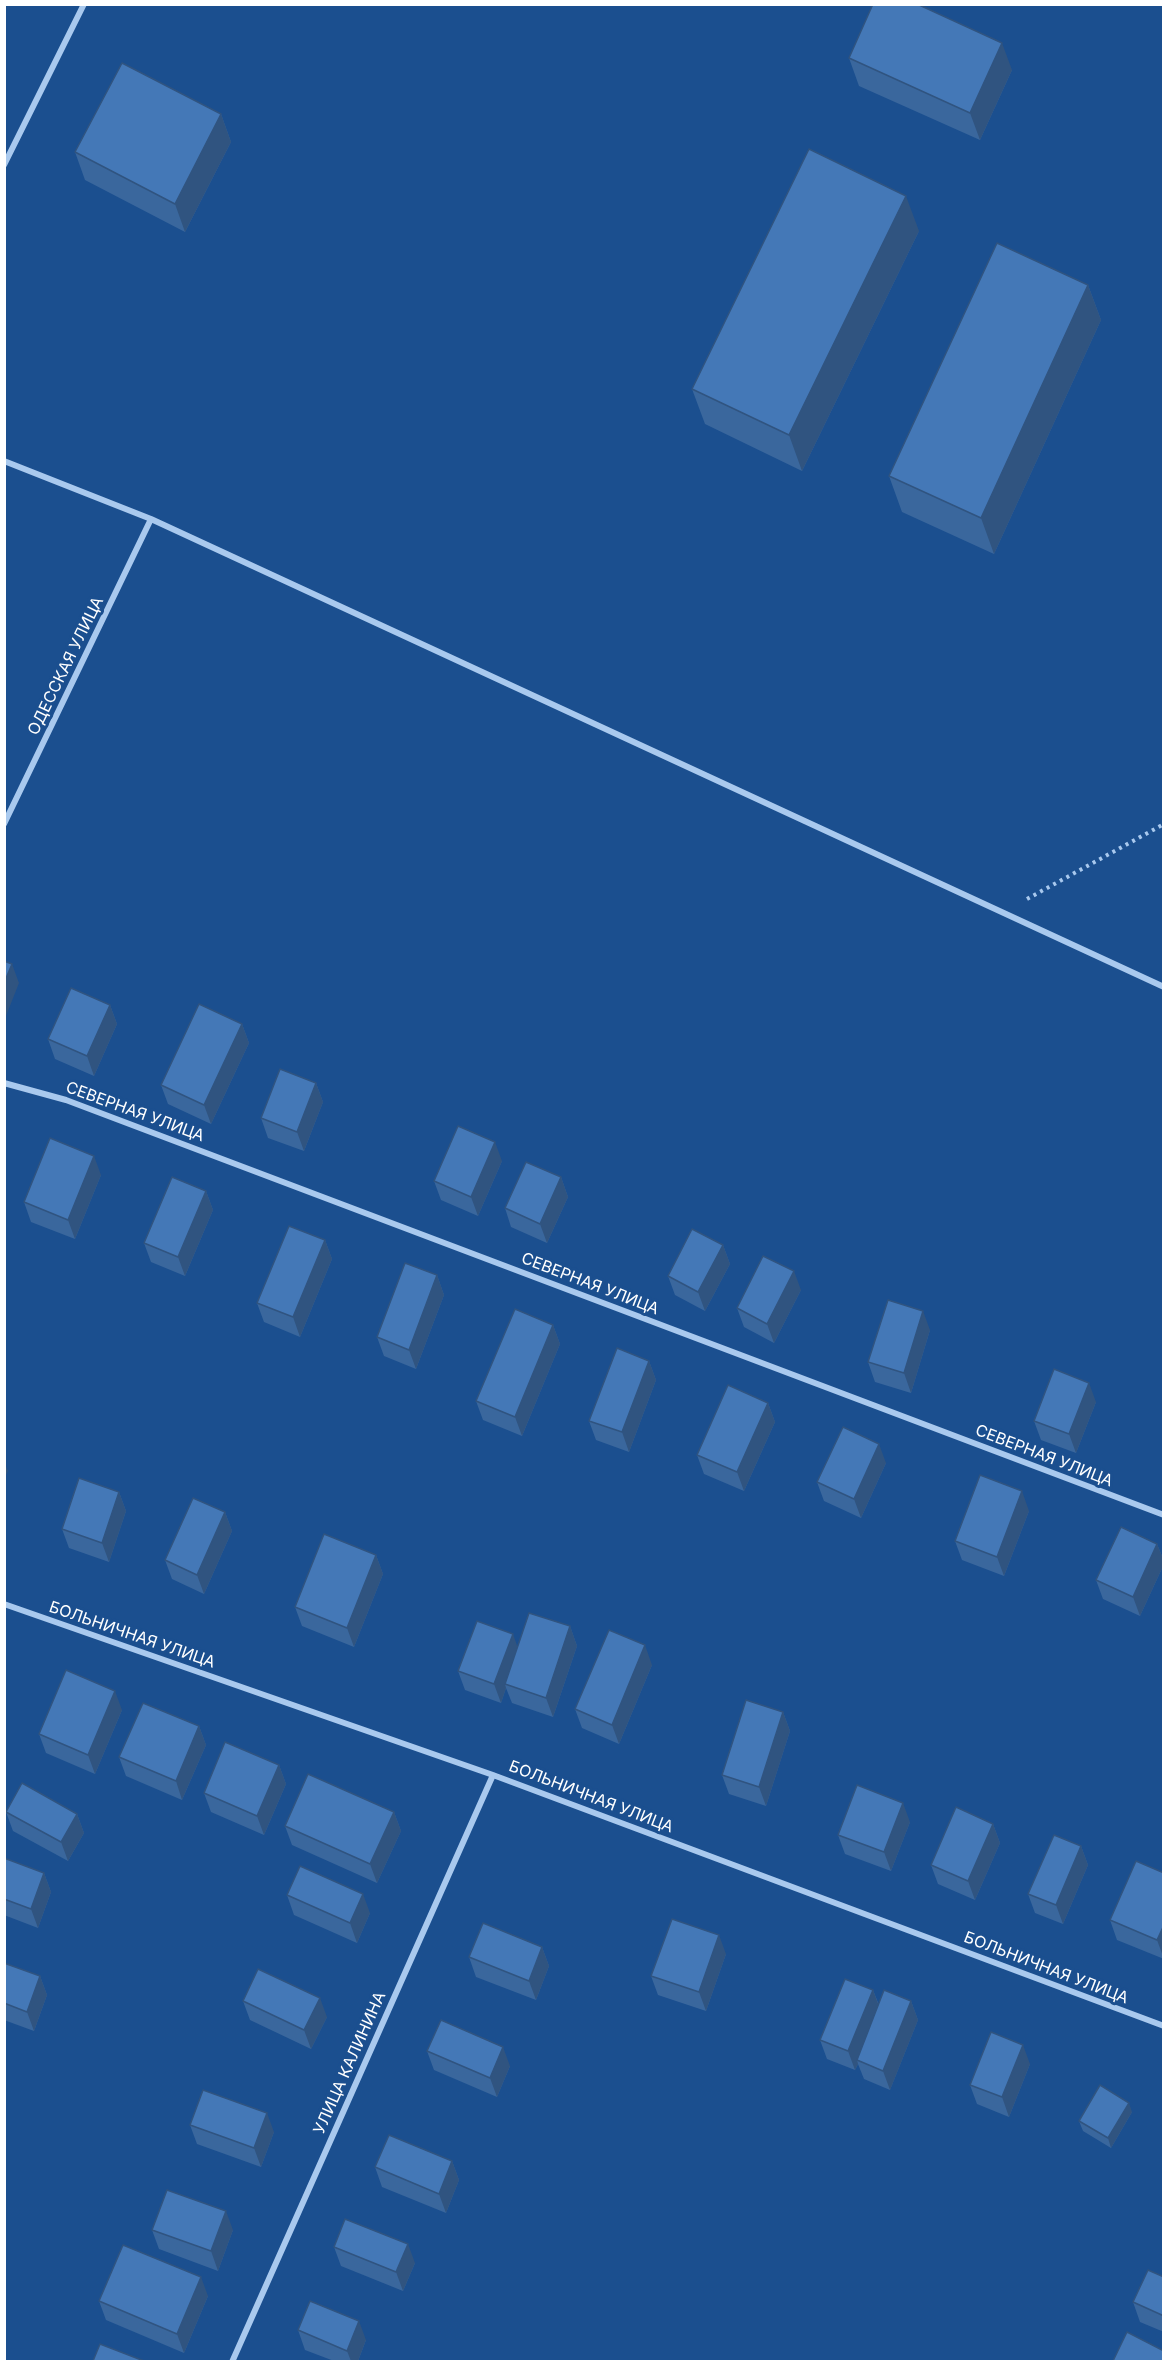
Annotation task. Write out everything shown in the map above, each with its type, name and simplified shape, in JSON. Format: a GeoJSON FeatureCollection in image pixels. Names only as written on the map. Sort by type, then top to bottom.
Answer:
{"type":"FeatureCollection","features":[{"type":"Feature","properties":{"kind":"street"},"geometry":{"type":"LineString","coordinates":[[4,165],[84,4]]}},
{"type":"Feature","properties":{"kind":"street"},"geometry":{"type":"LineString","coordinates":[[4,461],[151,519],[1164,987]]}},
{"type":"Feature","properties":{"kind":"street","name":"ОДЕССКАЯ УЛИЦА"},"geometry":{"type":"LineString","coordinates":[[4,824],[151,519]]}},
{"type":"Feature","properties":{"kind":"street","name":"СЕВЕРНАЯ УЛИЦА"},"geometry":{"type":"LineString","coordinates":[[4,1083],[66,1100],[1164,1515]]}},
{"type":"Feature","properties":{"kind":"street","name":"БОЛЬНИЧНАЯ УЛИЦА"},"geometry":{"type":"LineString","coordinates":[[4,1604],[493,1775],[1164,2026]]}},
{"type":"Feature","properties":{"kind":"street","name":"УЛИЦА КАЛИНИНА"},"geometry":{"type":"LineString","coordinates":[[232,2361],[493,1775]]}},
{"type":"Feature","properties":{"kind":"path"},"geometry":{"type":"LineString","coordinates":[[1001,913],[1164,825]]}},
{"type":"Feature","properties":{"kind":"building"},"geometry":{"type":"Polygon","coordinates":[[[873,4],[917,4],[1002,43],[970,113],[849,58],[873,4]]]}},
{"type":"Feature","properties":{"kind":"building"},"geometry":{"type":"Polygon","coordinates":[[[122,63],[221,114],[175,204],[75,152],[122,63]]]}},
{"type":"Feature","properties":{"kind":"building"},"geometry":{"type":"Polygon","coordinates":[[[809,149],[906,196],[789,435],[692,389],[809,149]]]}},
{"type":"Feature","properties":{"kind":"building"},"geometry":{"type":"Polygon","coordinates":[[[997,243],[1088,285],[981,518],[889,476],[997,243]]]}},
{"type":"Feature","properties":{"kind":"building"},"geometry":{"type":"Polygon","coordinates":[[[4,961],[12,964],[4,983],[4,961]]]}},
{"type":"Feature","properties":{"kind":"building"},"geometry":{"type":"Polygon","coordinates":[[[71,988],[110,1005],[87,1056],[48,1039],[71,988]]]}},
{"type":"Feature","properties":{"kind":"building"},"geometry":{"type":"Polygon","coordinates":[[[199,1004],[242,1024],[204,1105],[161,1085],[199,1004]]]}},
{"type":"Feature","properties":{"kind":"building"},"geometry":{"type":"Polygon","coordinates":[[[280,1069],[316,1083],[297,1132],[261,1118],[280,1069]]]}},
{"type":"Feature","properties":{"kind":"building"},"geometry":{"type":"Polygon","coordinates":[[[458,1126],[495,1142],[471,1197],[434,1181],[458,1126]]]}},
{"type":"Feature","properties":{"kind":"building"},"geometry":{"type":"Polygon","coordinates":[[[50,1138],[94,1156],[68,1220],[24,1202],[50,1138]]]}},
{"type":"Feature","properties":{"kind":"building"},"geometry":{"type":"Polygon","coordinates":[[[526,1162],[561,1177],[540,1224],[505,1208],[526,1162]]]}},
{"type":"Feature","properties":{"kind":"building"},"geometry":{"type":"Polygon","coordinates":[[[172,1177],[206,1191],[178,1257],[144,1243],[172,1177]]]}},
{"type":"Feature","properties":{"kind":"building"},"geometry":{"type":"Polygon","coordinates":[[[289,1226],[325,1240],[293,1317],[257,1303],[289,1226]]]}},
{"type":"Feature","properties":{"kind":"building"},"geometry":{"type":"Polygon","coordinates":[[[692,1229],[723,1245],[698,1292],[668,1276],[692,1229]]]}},
{"type":"Feature","properties":{"kind":"building"},"geometry":{"type":"Polygon","coordinates":[[[763,1256],[794,1271],[767,1324],[737,1308],[763,1256]]]}},
{"type":"Feature","properties":{"kind":"building"},"geometry":{"type":"Polygon","coordinates":[[[405,1263],[437,1275],[409,1350],[377,1337],[405,1263]]]}},
{"type":"Feature","properties":{"kind":"building"},"geometry":{"type":"Polygon","coordinates":[[[888,1300],[923,1311],[904,1373],[868,1362],[888,1300]]]}},
{"type":"Feature","properties":{"kind":"building"},"geometry":{"type":"Polygon","coordinates":[[[515,1309],[553,1325],[515,1417],[476,1401],[515,1309]]]}},
{"type":"Feature","properties":{"kind":"building"},"geometry":{"type":"Polygon","coordinates":[[[617,1348],[649,1361],[622,1432],[589,1421],[617,1348]]]}},
{"type":"Feature","properties":{"kind":"building"},"geometry":{"type":"Polygon","coordinates":[[[1054,1369],[1089,1383],[1069,1434],[1034,1421],[1054,1369]]]}},
{"type":"Feature","properties":{"kind":"building"},"geometry":{"type":"Polygon","coordinates":[[[728,1385],[768,1403],[737,1472],[697,1455],[728,1385]]]}},
{"type":"Feature","properties":{"kind":"building"},"geometry":{"type":"Polygon","coordinates":[[[843,1427],[879,1444],[854,1499],[817,1482],[843,1427]]]}},
{"type":"Feature","properties":{"kind":"building"},"geometry":{"type":"Polygon","coordinates":[[[980,1475],[1022,1491],[997,1557],[955,1541],[980,1475]]]}},
{"type":"Feature","properties":{"kind":"building"},"geometry":{"type":"Polygon","coordinates":[[[79,1478],[119,1492],[102,1543],[62,1529],[79,1478]]]}},
{"type":"Feature","properties":{"kind":"building"},"geometry":{"type":"Polygon","coordinates":[[[193,1498],[225,1512],[197,1575],[165,1560],[193,1498]]]}},
{"type":"Feature","properties":{"kind":"building"},"geometry":{"type":"Polygon","coordinates":[[[1121,1527],[1157,1544],[1133,1597],[1096,1580],[1121,1527]]]}},
{"type":"Feature","properties":{"kind":"building"},"geometry":{"type":"Polygon","coordinates":[[[324,1534],[376,1555],[347,1628],[295,1607],[324,1534]]]}},
{"type":"Feature","properties":{"kind":"building"},"geometry":{"type":"Polygon","coordinates":[[[529,1613],[570,1626],[546,1698],[505,1684],[529,1613]]]}},
{"type":"Feature","properties":{"kind":"building"},"geometry":{"type":"Polygon","coordinates":[[[477,1621],[513,1634],[494,1684],[458,1671],[477,1621]]]}},
{"type":"Feature","properties":{"kind":"building"},"geometry":{"type":"Polygon","coordinates":[[[609,1630],[645,1645],[612,1725],[575,1709],[609,1630]]]}},
{"type":"Feature","properties":{"kind":"building"},"geometry":{"type":"Polygon","coordinates":[[[66,1670],[115,1691],[88,1755],[39,1734],[66,1670]]]}},
{"type":"Feature","properties":{"kind":"building"},"geometry":{"type":"Polygon","coordinates":[[[746,1700],[783,1712],[759,1787],[722,1775],[746,1700]]]}},
{"type":"Feature","properties":{"kind":"building"},"geometry":{"type":"Polygon","coordinates":[[[143,1703],[199,1726],[176,1781],[119,1757],[143,1703]]]}},
{"type":"Feature","properties":{"kind":"building"},"geometry":{"type":"Polygon","coordinates":[[[225,1742],[279,1765],[257,1816],[204,1793],[225,1742]]]}},
{"type":"Feature","properties":{"kind":"building"},"geometry":{"type":"Polygon","coordinates":[[[308,1774],[394,1812],[370,1864],[285,1826],[308,1774]]]}},
{"type":"Feature","properties":{"kind":"building"},"geometry":{"type":"Polygon","coordinates":[[[22,1783],[77,1814],[61,1842],[6,1812],[22,1783]]]}},
{"type":"Feature","properties":{"kind":"building"},"geometry":{"type":"Polygon","coordinates":[[[857,1785],[903,1803],[884,1852],[838,1835],[857,1785]]]}},
{"type":"Feature","properties":{"kind":"building"},"geometry":{"type":"Polygon","coordinates":[[[956,1807],[993,1824],[968,1881],[931,1865],[956,1807]]]}},
{"type":"Feature","properties":{"kind":"building"},"geometry":{"type":"Polygon","coordinates":[[[1054,1835],[1081,1846],[1056,1905],[1028,1894],[1054,1835]]]}},
{"type":"Feature","properties":{"kind":"building"},"geometry":{"type":"Polygon","coordinates":[[[4,1858],[44,1873],[31,1909],[4,1899],[4,1858]]]}},
{"type":"Feature","properties":{"kind":"building"},"geometry":{"type":"Polygon","coordinates":[[[1136,1861],[1164,1873],[1164,1925],[1157,1940],[1110,1920],[1136,1861]]]}},
{"type":"Feature","properties":{"kind":"building"},"geometry":{"type":"Polygon","coordinates":[[[300,1866],[363,1894],[350,1923],[287,1895],[300,1866]]]}},
{"type":"Feature","properties":{"kind":"building"},"geometry":{"type":"Polygon","coordinates":[[[672,1919],[719,1935],[699,1992],[651,1976],[672,1919]]]}},
{"type":"Feature","properties":{"kind":"building"},"geometry":{"type":"Polygon","coordinates":[[[483,1923],[542,1947],[529,1981],[469,1957],[483,1923]]]}},
{"type":"Feature","properties":{"kind":"building"},"geometry":{"type":"Polygon","coordinates":[[[4,1963],[40,1976],[27,2012],[4,2003],[4,1963]]]}},
{"type":"Feature","properties":{"kind":"building"},"geometry":{"type":"Polygon","coordinates":[[[258,1969],[320,1998],[304,2030],[243,2001],[258,1969]]]}},
{"type":"Feature","properties":{"kind":"building"},"geometry":{"type":"Polygon","coordinates":[[[845,1979],[873,1990],[848,2051],[820,2040],[845,1979]]]}},
{"type":"Feature","properties":{"kind":"building"},"geometry":{"type":"Polygon","coordinates":[[[884,1990],[911,2001],[883,2071],[857,2060],[884,1990]]]}},
{"type":"Feature","properties":{"kind":"building"},"geometry":{"type":"Polygon","coordinates":[[[441,2020],[503,2047],[490,2078],[427,2051],[441,2020]]]}},
{"type":"Feature","properties":{"kind":"building"},"geometry":{"type":"Polygon","coordinates":[[[991,2032],[1023,2045],[1002,2097],[970,2085],[991,2032]]]}},
{"type":"Feature","properties":{"kind":"building"},"geometry":{"type":"Polygon","coordinates":[[[1100,2085],[1129,2103],[1108,2138],[1079,2121],[1100,2085]]]}},
{"type":"Feature","properties":{"kind":"building"},"geometry":{"type":"Polygon","coordinates":[[[203,2090],[267,2113],[254,2148],[190,2125],[203,2090]]]}},
{"type":"Feature","properties":{"kind":"building"},"geometry":{"type":"Polygon","coordinates":[[[389,2135],[452,2161],[439,2194],[375,2167],[389,2135]]]}},
{"type":"Feature","properties":{"kind":"building"},"geometry":{"type":"Polygon","coordinates":[[[167,2190],[226,2211],[211,2251],[152,2230],[167,2190]]]}},
{"type":"Feature","properties":{"kind":"building"},"geometry":{"type":"Polygon","coordinates":[[[345,2219],[408,2244],[396,2272],[334,2247],[345,2219]]]}},
{"type":"Feature","properties":{"kind":"building"},"geometry":{"type":"Polygon","coordinates":[[[123,2245],[201,2277],[177,2334],[99,2301],[123,2245]]]}},
{"type":"Feature","properties":{"kind":"building"},"geometry":{"type":"Polygon","coordinates":[[[1148,2270],[1164,2277],[1164,2316],[1133,2302],[1148,2270]]]}},
{"type":"Feature","properties":{"kind":"building"},"geometry":{"type":"Polygon","coordinates":[[[310,2301],[359,2321],[347,2351],[298,2330],[310,2301]]]}},
{"type":"Feature","properties":{"kind":"building"},"geometry":{"type":"Polygon","coordinates":[[[1127,2332],[1164,2351],[1164,2361],[1113,2361],[1127,2332]]]}},
{"type":"Feature","properties":{"kind":"building"},"geometry":{"type":"Polygon","coordinates":[[[100,2344],[144,2361],[93,2361],[100,2344]]]}}]}
